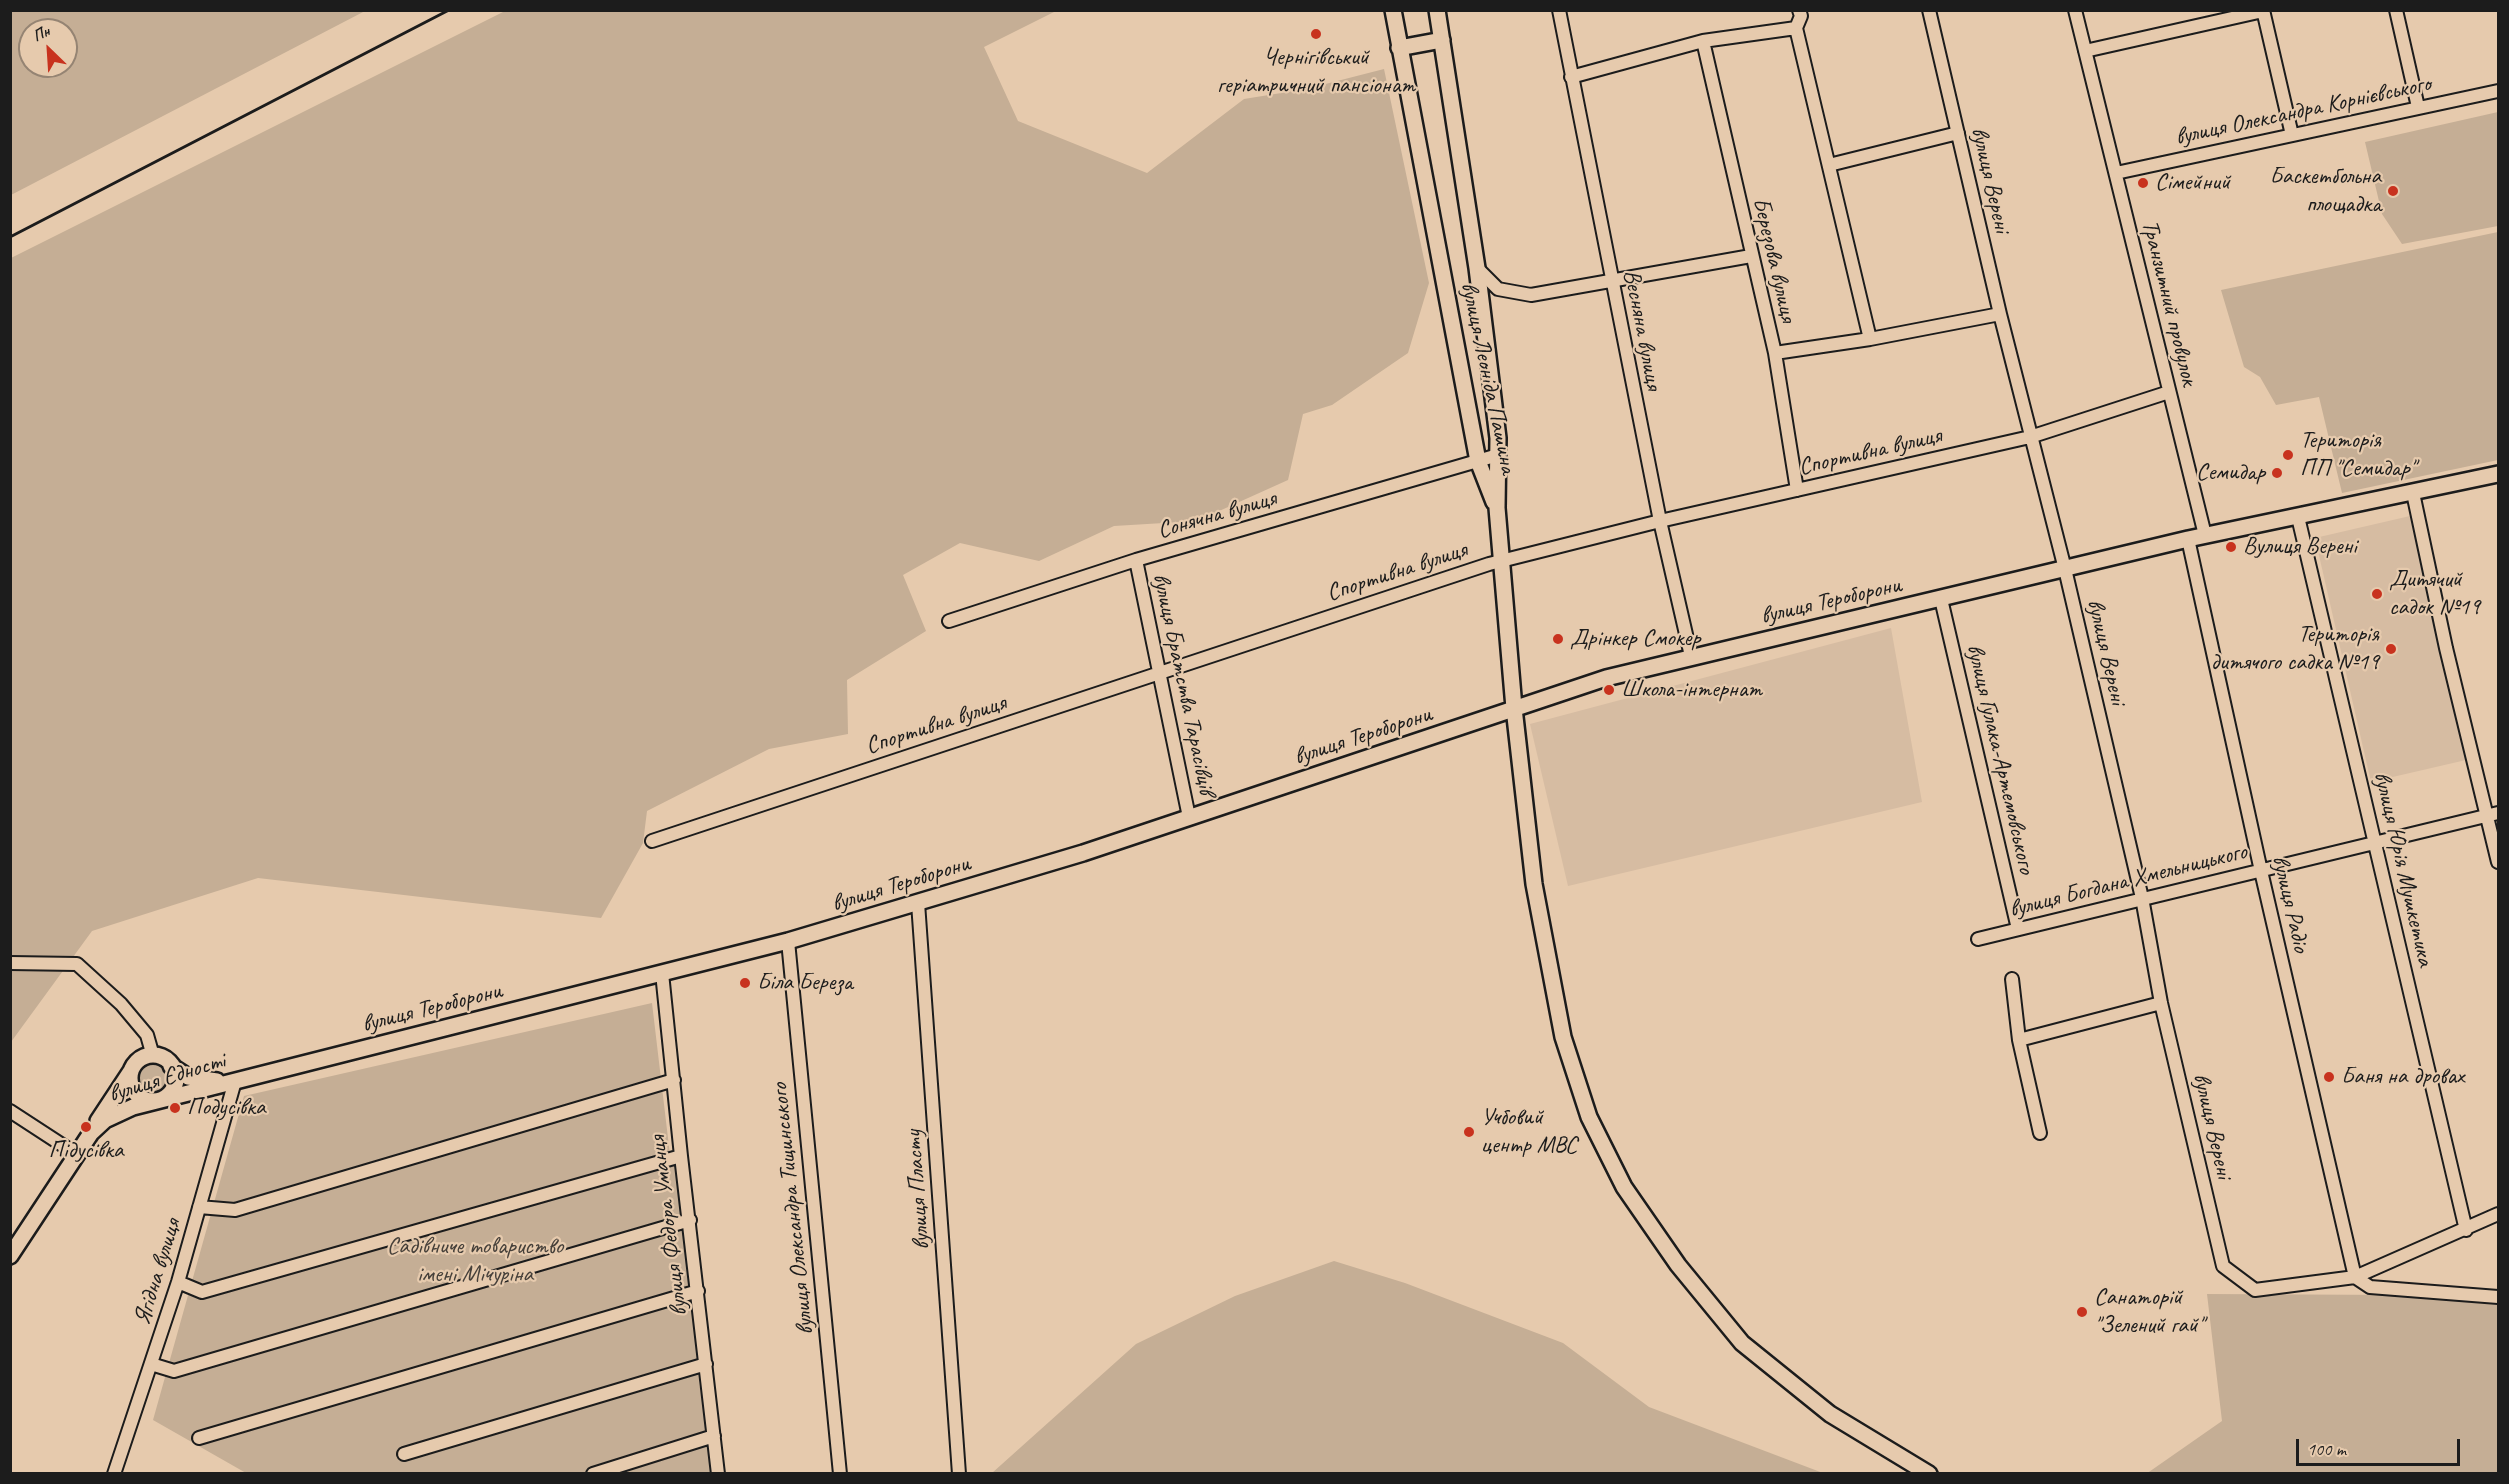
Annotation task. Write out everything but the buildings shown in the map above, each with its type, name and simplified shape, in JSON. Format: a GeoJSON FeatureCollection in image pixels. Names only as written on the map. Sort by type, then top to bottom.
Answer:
{"type":"FeatureCollection","features":[{"type":"Feature","properties":{"kind":"main road","name":"вулиця Леоніда Пашина"},"geometry":{"type":"LineString","coordinates":[[1393,10],[1478,461],[1497,508]]}},
{"type":"Feature","properties":{"kind":"main road","name":"вулиця Леоніда Пашина"},"geometry":{"type":"LineString","coordinates":[[1437,10],[1477,268],[1498,455],[1497,508]]}},
{"type":"Feature","properties":{"kind":"main road"},"geometry":{"type":"LineString","coordinates":[[1399,48],[1442,40]]}},
{"type":"Feature","properties":{"kind":"main road","name":"вулиця Тероборони"},"geometry":{"type":"LineString","coordinates":[[251,1077],[788,941],[918,903],[1189,817],[1606,678],[2205,535],[2499,474]]}},
{"type":"Feature","properties":{"kind":"main road"},"geometry":{"type":"LineString","coordinates":[[1497,508],[1514,708],[1534,884],[1563,1037],[1589,1117],[1624,1187],[1678,1266],[1742,1343],[1830,1414],[1929,1473]]}},
{"type":"Feature","properties":{"kind":"main road"},"geometry":{"type":"LineString","coordinates":[[91,1133],[142,1058],[153,1056],[164,1059],[179,1073],[195,1080],[235,1081]]}},
{"type":"Feature","properties":{"kind":"main road"},"geometry":{"type":"LineString","coordinates":[[131,1071],[130,1081],[134,1091],[146,1100],[156,1101],[166,1096],[173,1087],[175,1076],[171,1066]]}},
{"type":"Feature","properties":{"kind":"main road","name":"вулиця Єдності"},"geometry":{"type":"LineString","coordinates":[[10,1256],[91,1133],[117,1112],[251,1077]]}},
{"type":"Feature","properties":{"kind":"street","name":"Весняна вулиця"},"geometry":{"type":"LineString","coordinates":[[1559,10],[1611,282],[1660,521],[1691,656]]}},
{"type":"Feature","properties":{"kind":"street"},"geometry":{"type":"LineString","coordinates":[[1799,10],[1801,16],[1796,28],[1870,339]]}},
{"type":"Feature","properties":{"kind":"street","name":"вулиця Верені"},"geometry":{"type":"LineString","coordinates":[[1929,10],[2000,314],[2065,569],[2142,898],[2161,1003],[2223,1266],[2255,1290],[2355,1277]]}},
{"type":"Feature","properties":{"kind":"street","name":"Транзитний провулок"},"geometry":{"type":"LineString","coordinates":[[2075,10],[2205,535]]}},
{"type":"Feature","properties":{"kind":"street"},"geometry":{"type":"LineString","coordinates":[[2396,10],[2418,107]]}},
{"type":"Feature","properties":{"kind":"street"},"geometry":{"type":"LineString","coordinates":[[2085,51],[2263,11],[2292,135]]}},
{"type":"Feature","properties":{"kind":"street"},"geometry":{"type":"LineString","coordinates":[[1571,77],[1704,41],[1796,28]]}},
{"type":"Feature","properties":{"kind":"street","name":"Березова вулиця"},"geometry":{"type":"LineString","coordinates":[[1704,41],[1751,256],[1775,353],[1797,490]]}},
{"type":"Feature","properties":{"kind":"street","name":"вулиця Олександра Корнієвського"},"geometry":{"type":"LineString","coordinates":[[2116,173],[2499,91]]}},
{"type":"Feature","properties":{"kind":"street"},"geometry":{"type":"LineString","coordinates":[[1829,165],[1958,133]]}},
{"type":"Feature","properties":{"kind":"street"},"geometry":{"type":"LineString","coordinates":[[1477,268],[1498,289],[1531,295],[1751,256]]}},
{"type":"Feature","properties":{"kind":"street"},"geometry":{"type":"LineString","coordinates":[[1775,353],[1870,339],[2000,314]]}},
{"type":"Feature","properties":{"kind":"street","name":"Спортивна вулиця"},"geometry":{"type":"LineString","coordinates":[[652,841],[1503,560],[1660,521],[2030,437],[2169,392]]}},
{"type":"Feature","properties":{"kind":"street","name":"Сонячна вулиця"},"geometry":{"type":"LineString","coordinates":[[949,621],[1136,560],[1498,455]]}},
{"type":"Feature","properties":{"kind":"street"},"geometry":{"type":"LineString","coordinates":[[2413,493],[2446,648],[2493,814],[2499,862]]}},
{"type":"Feature","properties":{"kind":"street","name":"вулиця Юрія Мушкетика"},"geometry":{"type":"LineString","coordinates":[[2298,517],[2466,1230]]}},
{"type":"Feature","properties":{"kind":"street","name":"вулиця Радіо"},"geometry":{"type":"LineString","coordinates":[[2188,539],[2261,870],[2355,1277]]}},
{"type":"Feature","properties":{"kind":"street","name":"вулиця Братства Тарасівців"},"geometry":{"type":"LineString","coordinates":[[1136,560],[1189,817]]}},
{"type":"Feature","properties":{"kind":"street","name":"вулиця Гулака-Артемовського"},"geometry":{"type":"LineString","coordinates":[[1941,598],[2018,929]]}},
{"type":"Feature","properties":{"kind":"street","name":"вулиця Богдана Хмельницького"},"geometry":{"type":"LineString","coordinates":[[1978,939],[2493,814]]}},
{"type":"Feature","properties":{"kind":"street","name":"вулиця Пласту"},"geometry":{"type":"LineString","coordinates":[[918,903],[959,1473]]}},
{"type":"Feature","properties":{"kind":"street","name":"вулиця Олександра Тищинського"},"geometry":{"type":"LineString","coordinates":[[788,941],[840,1473]]}},
{"type":"Feature","properties":{"kind":"street","name":"вулиця Єдності"},"geometry":{"type":"LineString","coordinates":[[10,963],[77,964],[121,1004],[147,1035],[153,1056]]}},
{"type":"Feature","properties":{"kind":"street","name":"вулиця Федора Уманця"},"geometry":{"type":"LineString","coordinates":[[662,973],[718,1473]]}},
{"type":"Feature","properties":{"kind":"street"},"geometry":{"type":"LineString","coordinates":[[2012,980],[2019,1040],[2040,1133]]}},
{"type":"Feature","properties":{"kind":"street"},"geometry":{"type":"LineString","coordinates":[[2019,1040],[2161,1003]]}},
{"type":"Feature","properties":{"kind":"street"},"geometry":{"type":"LineString","coordinates":[[199,1207],[235,1210],[674,1080]]}},
{"type":"Feature","properties":{"kind":"street","name":"Ягідна вулиця"},"geometry":{"type":"LineString","coordinates":[[114,1473],[178,1282],[235,1081]]}},
{"type":"Feature","properties":{"kind":"street"},"geometry":{"type":"LineString","coordinates":[[10,1111],[76,1154]]}},
{"type":"Feature","properties":{"kind":"street"},"geometry":{"type":"LineString","coordinates":[[178,1282],[202,1292],[681,1156]]}},
{"type":"Feature","properties":{"kind":"street"},"geometry":{"type":"LineString","coordinates":[[2355,1277],[2499,1214]]}},
{"type":"Feature","properties":{"kind":"street"},"geometry":{"type":"LineString","coordinates":[[151,1364],[174,1371],[690,1220]]}},
{"type":"Feature","properties":{"kind":"street"},"geometry":{"type":"LineString","coordinates":[[2355,1277],[2370,1287],[2499,1297]]}},
{"type":"Feature","properties":{"kind":"street"},"geometry":{"type":"LineString","coordinates":[[199,1438],[698,1291]]}},
{"type":"Feature","properties":{"kind":"street"},"geometry":{"type":"LineString","coordinates":[[404,1454],[706,1364]]}},
{"type":"Feature","properties":{"kind":"street"},"geometry":{"type":"LineString","coordinates":[[593,1473],[714,1436]]}},
{"type":"Feature","properties":{"kind":"shaded area","name":"Територія дитячого садка №19"},"geometry":{"type":"Polygon","coordinates":[[[2410,516],[2466,760],[2371,782],[2315,538],[2410,516]]]}},
{"type":"Feature","properties":{"kind":"shaded area"},"geometry":{"type":"Polygon","coordinates":[[[1891,628],[1922,802],[1568,886],[1530,724],[1891,628]]]}},
{"type":"Feature","properties":{"kind":"green space"},"geometry":{"type":"Polygon","coordinates":[[[11,10],[365,11],[11,195],[11,10]]]}},
{"type":"Feature","properties":{"kind":"green space"},"geometry":{"type":"Polygon","coordinates":[[[505,11],[1056,11],[984,47],[1018,121],[1147,173],[1244,99],[1306,89],[1384,69],[1429,283],[1408,353],[1332,405],[1303,414],[1288,480],[1197,521],[1114,526],[1039,561],[960,543],[903,575],[926,631],[847,680],[848,734],[769,749],[647,811],[643,843],[601,918],[258,878],[92,931],[11,1042],[11,258],[505,11]]]}},
{"type":"Feature","properties":{"kind":"green space"},"geometry":{"type":"Polygon","coordinates":[[[2498,112],[2498,226],[2402,244],[2382,214],[2365,142],[2498,112]]]}},
{"type":"Feature","properties":{"kind":"green space"},"geometry":{"type":"Polygon","coordinates":[[[2498,232],[2498,460],[2342,493],[2319,397],[2276,405],[2260,377],[2244,367],[2221,290],[2498,232]]]}},
{"type":"Feature","properties":{"kind":"green space","name":"Садівниче товариство імені Мічуріна"},"geometry":{"type":"Polygon","coordinates":[[[652,1003],[670,1155],[680,1163],[693,1282],[699,1383],[716,1473],[246,1473],[153,1420],[244,1096],[652,1003]]]}},
{"type":"Feature","properties":{"kind":"green space"},"geometry":{"type":"Polygon","coordinates":[[[153,1065],[162,1069],[166,1078],[162,1087],[153,1091],[144,1087],[140,1078],[144,1069],[153,1065]]]}},
{"type":"Feature","properties":{"kind":"green space"},"geometry":{"type":"Polygon","coordinates":[[[1334,1261],[1405,1283],[1563,1343],[1649,1407],[1823,1473],[992,1473],[1136,1344],[1235,1296],[1334,1261]]]}},
{"type":"Feature","properties":{"kind":"green space"},"geometry":{"type":"Polygon","coordinates":[[[2207,1294],[2398,1295],[2498,1305],[2498,1473],[2146,1474],[2222,1421],[2207,1294]]]}},
{"type":"Feature","properties":{"kind":"railway"},"geometry":{"type":"LineString","coordinates":[[10,237],[449,10]]}},
{"type":"Feature","properties":{"kind":"place","name":"Чернігівський геріатричний пансіонат"},"geometry":{"type":"Point","coordinates":[1316,34]}},
{"type":"Feature","properties":{"kind":"place","name":"Сімейний"},"geometry":{"type":"Point","coordinates":[2143,183]}},
{"type":"Feature","properties":{"kind":"place","name":"Баскетбольна площадка"},"geometry":{"type":"Point","coordinates":[2393,191]}},
{"type":"Feature","properties":{"kind":"place","name":"Територія ПП \"Семидар\""},"geometry":{"type":"Point","coordinates":[2288,455]}},
{"type":"Feature","properties":{"kind":"place","name":"Семидар"},"geometry":{"type":"Point","coordinates":[2277,473]}},
{"type":"Feature","properties":{"kind":"place","name":"Вулиця Верені"},"geometry":{"type":"Point","coordinates":[2231,547]}},
{"type":"Feature","properties":{"kind":"place","name":"Дитячий садок №19"},"geometry":{"type":"Point","coordinates":[2377,594]}},
{"type":"Feature","properties":{"kind":"place","name":"Дрінкер Смокер"},"geometry":{"type":"Point","coordinates":[1558,639]}},
{"type":"Feature","properties":{"kind":"place","name":"Територія дитячого садка №19"},"geometry":{"type":"Point","coordinates":[2391,649]}},
{"type":"Feature","properties":{"kind":"place","name":"Школа-інтернат"},"geometry":{"type":"Point","coordinates":[1609,690]}},
{"type":"Feature","properties":{"kind":"place","name":"Біла Береза"},"geometry":{"type":"Point","coordinates":[745,983]}},
{"type":"Feature","properties":{"kind":"place","name":"Баня на дровах"},"geometry":{"type":"Point","coordinates":[2329,1077]}},
{"type":"Feature","properties":{"kind":"place","name":"Подусівка"},"geometry":{"type":"Point","coordinates":[175,1108]}},
{"type":"Feature","properties":{"kind":"place","name":"Підусівка"},"geometry":{"type":"Point","coordinates":[86,1127]}},
{"type":"Feature","properties":{"kind":"place","name":"Учбовий центр МВС"},"geometry":{"type":"Point","coordinates":[1469,1132]}},
{"type":"Feature","properties":{"kind":"place","name":"Санаторій \"Зелений гай\""},"geometry":{"type":"Point","coordinates":[2082,1312]}}]}
